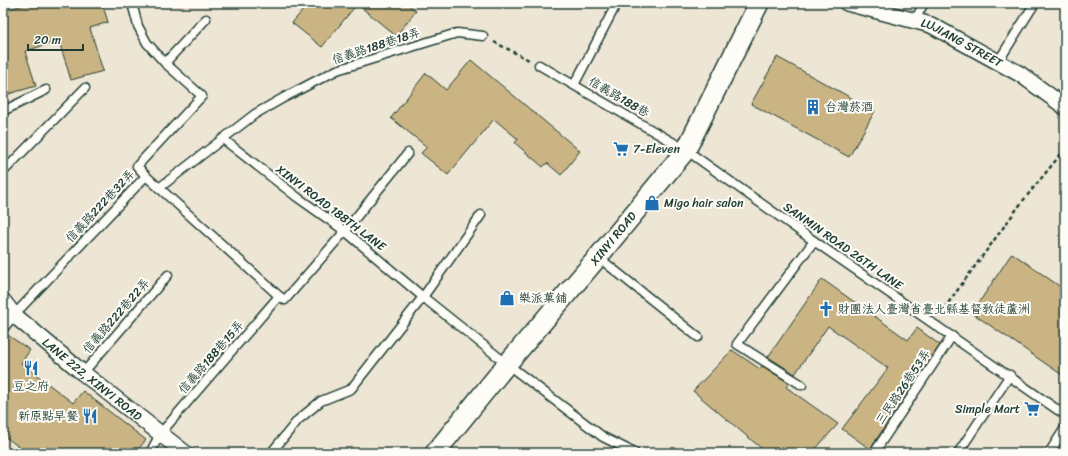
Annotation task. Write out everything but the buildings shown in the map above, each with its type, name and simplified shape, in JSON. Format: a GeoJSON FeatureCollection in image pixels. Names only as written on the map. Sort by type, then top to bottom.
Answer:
{"type":"FeatureCollection","features":[{"type":"Feature","properties":{"kind":"street","name":"XINYI ROAD"},"geometry":{"type":"LineString","coordinates":[[434,453],[686,150],[759,3]]}},
{"type":"Feature","properties":{"kind":"street","name":"LUJIANG STREET"},"geometry":{"type":"LineString","coordinates":[[854,4],[932,25],[1020,74],[1065,107]]}},
{"type":"Feature","properties":{"kind":"street","name":"LANE 222, XINYI ROAD"},"geometry":{"type":"LineString","coordinates":[[3,301],[14,315],[83,373],[185,453]]}},
{"type":"Feature","properties":{"kind":"lane"},"geometry":{"type":"LineString","coordinates":[[132,3],[138,26],[147,43],[165,63],[206,19]]}},
{"type":"Feature","properties":{"kind":"lane"},"geometry":{"type":"LineString","coordinates":[[574,84],[616,3]]}},
{"type":"Feature","properties":{"kind":"lane"},"geometry":{"type":"LineString","coordinates":[[915,20],[924,3]]}},
{"type":"Feature","properties":{"kind":"lane"},"geometry":{"type":"LineString","coordinates":[[998,62],[1035,3]]}},
{"type":"Feature","properties":{"kind":"lane","name":"信義路188巷18弄"},"geometry":{"type":"LineString","coordinates":[[223,139],[255,114],[337,70],[457,33],[483,36]]}},
{"type":"Feature","properties":{"kind":"lane","name":"信義路222巷32弄"},"geometry":{"type":"LineString","coordinates":[[3,329],[14,315],[146,176],[137,166],[202,96],[165,63]]}},
{"type":"Feature","properties":{"kind":"lane","name":"信義路188巷"},"geometry":{"type":"LineString","coordinates":[[539,65],[686,150]]}},
{"type":"Feature","properties":{"kind":"lane"},"geometry":{"type":"LineString","coordinates":[[3,172],[85,88]]}},
{"type":"Feature","properties":{"kind":"lane"},"geometry":{"type":"LineString","coordinates":[[3,111],[46,90]]}},
{"type":"Feature","properties":{"kind":"lane"},"geometry":{"type":"LineString","coordinates":[[159,188],[223,139]]}},
{"type":"Feature","properties":{"kind":"lane","name":"XINYI ROAD 188TH LANE"},"geometry":{"type":"LineString","coordinates":[[223,139],[297,198],[345,231],[507,364],[603,437],[635,453]]}},
{"type":"Feature","properties":{"kind":"lane","name":"SANMIN ROAD 26TH LANE"},"geometry":{"type":"LineString","coordinates":[[686,150],[814,241],[1065,414]]}},
{"type":"Feature","properties":{"kind":"lane"},"geometry":{"type":"LineString","coordinates":[[345,231],[408,153]]}},
{"type":"Feature","properties":{"kind":"lane"},"geometry":{"type":"LineString","coordinates":[[146,176],[280,296]]}},
{"type":"Feature","properties":{"kind":"lane"},"geometry":{"type":"LineString","coordinates":[[271,453],[298,420],[321,401],[351,389],[423,296],[481,215]]}},
{"type":"Feature","properties":{"kind":"lane","name":"信義路188巷15弄"},"geometry":{"type":"LineString","coordinates":[[150,453],[160,434],[280,296],[285,300],[345,231]]}},
{"type":"Feature","properties":{"kind":"lane"},"geometry":{"type":"LineString","coordinates":[[802,386],[737,344],[814,241]]}},
{"type":"Feature","properties":{"kind":"lane"},"geometry":{"type":"LineString","coordinates":[[598,257],[698,337]]}},
{"type":"Feature","properties":{"kind":"lane","name":"信義路222巷22弄"},"geometry":{"type":"LineString","coordinates":[[83,373],[168,275]]}},
{"type":"Feature","properties":{"kind":"lane","name":"三民路26巷53弄"},"geometry":{"type":"LineString","coordinates":[[874,452],[952,336]]}},
{"type":"Feature","properties":{"kind":"lane"},"geometry":{"type":"LineString","coordinates":[[958,453],[1010,375]]}},
{"type":"Feature","properties":{"kind":"lane"},"geometry":{"type":"LineString","coordinates":[[1049,453],[1065,428]]}},
{"type":"Feature","properties":{"kind":"path"},"geometry":{"type":"LineString","coordinates":[[483,36],[539,65]]}},
{"type":"Feature","properties":{"kind":"path"},"geometry":{"type":"LineString","coordinates":[[934,323],[1022,202],[1065,149]]}},
{"type":"Feature","properties":{"kind":"place","name":"台灣菸酒"},"geometry":{"type":"Point","coordinates":[813,107]}},
{"type":"Feature","properties":{"kind":"place","name":"7-Eleven"},"geometry":{"type":"Point","coordinates":[621,149]}},
{"type":"Feature","properties":{"kind":"place","name":"Migo hair salon"},"geometry":{"type":"Point","coordinates":[652,203]}},
{"type":"Feature","properties":{"kind":"place","name":"樂派菓舖"},"geometry":{"type":"Point","coordinates":[507,298]}},
{"type":"Feature","properties":{"kind":"place","name":"財團法人臺灣省臺北縣基督教徒蘆洲"},"geometry":{"type":"Point","coordinates":[826,309]}},
{"type":"Feature","properties":{"kind":"place","name":"豆之府"},"geometry":{"type":"Point","coordinates":[31,368]}},
{"type":"Feature","properties":{"kind":"place","name":"Simple Mart"},"geometry":{"type":"Point","coordinates":[1032,409]}},
{"type":"Feature","properties":{"kind":"place","name":"新原點早餐"},"geometry":{"type":"Point","coordinates":[90,416]}}]}
